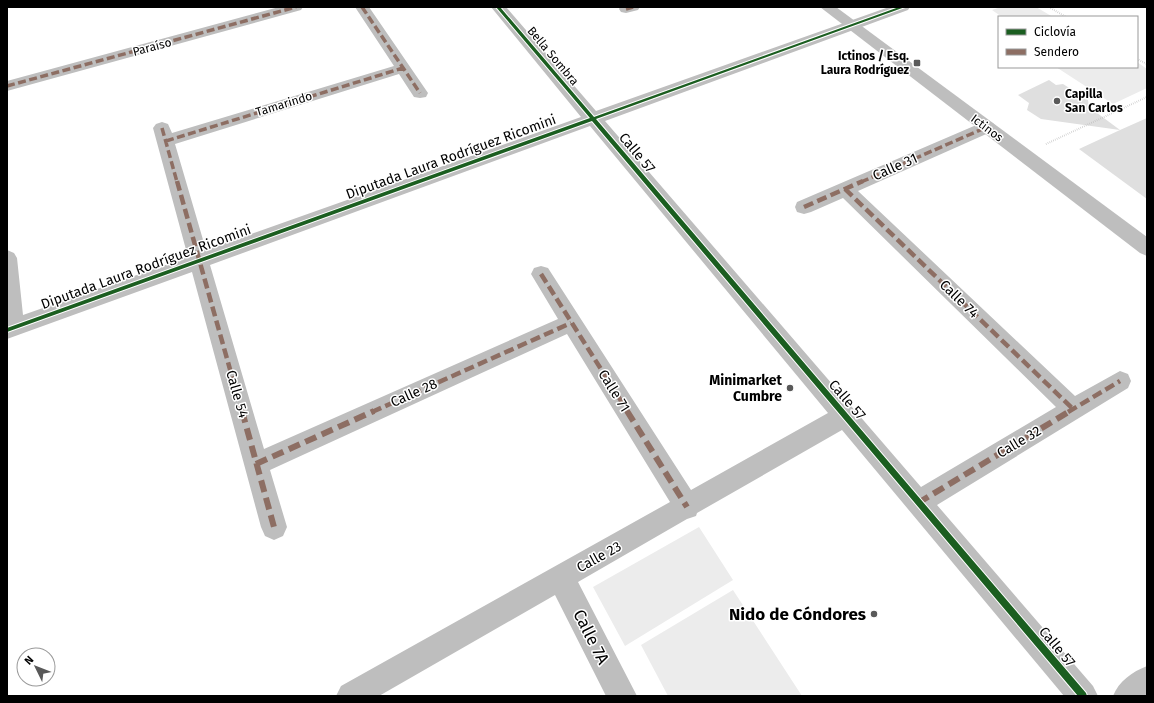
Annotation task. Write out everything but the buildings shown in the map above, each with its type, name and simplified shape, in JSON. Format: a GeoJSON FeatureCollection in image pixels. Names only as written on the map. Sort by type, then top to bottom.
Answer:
{"type":"FeatureCollection","features":[{"type":"Feature","properties":{"kind":"street","name":"Paraíso"},"geometry":{"type":"LineString","coordinates":[[7,86],[296,7]]}},
{"type":"Feature","properties":{"kind":"street"},"geometry":{"type":"LineString","coordinates":[[362,7],[420,93]]}},
{"type":"Feature","properties":{"kind":"street","name":"Bella Sombra"},"geometry":{"type":"LineString","coordinates":[[498,7],[592,119]]}},
{"type":"Feature","properties":{"kind":"street","name":"Ictinos"},"geometry":{"type":"LineString","coordinates":[[827,7],[1147,248]]}},
{"type":"Feature","properties":{"kind":"street","name":"Diputada Laura Rodríguez Ricomini"},"geometry":{"type":"LineString","coordinates":[[11,328],[903,7]]}},
{"type":"Feature","properties":{"kind":"street","name":"Tamarindo"},"geometry":{"type":"LineString","coordinates":[[199,260],[164,134],[403,68]]}},
{"type":"Feature","properties":{"kind":"street","name":"Calle 57"},"geometry":{"type":"LineString","coordinates":[[592,119],[1083,696]]}},
{"type":"Feature","properties":{"kind":"street","name":"Calle 31"},"geometry":{"type":"LineString","coordinates":[[804,207],[987,127]]}},
{"type":"Feature","properties":{"kind":"street","name":"Calle 74"},"geometry":{"type":"LineString","coordinates":[[845,189],[1073,409]]}},
{"type":"Feature","properties":{"kind":"street"},"geometry":{"type":"LineString","coordinates":[[7,258],[11,328]]}},
{"type":"Feature","properties":{"kind":"street","name":"Calle 54"},"geometry":{"type":"LineString","coordinates":[[199,260],[274,528]]}},
{"type":"Feature","properties":{"kind":"street","name":"Calle 71"},"geometry":{"type":"LineString","coordinates":[[541,274],[687,507]]}},
{"type":"Feature","properties":{"kind":"street","name":"Calle 28"},"geometry":{"type":"LineString","coordinates":[[256,464],[572,323]]}},
{"type":"Feature","properties":{"kind":"street","name":"Calle 32"},"geometry":{"type":"LineString","coordinates":[[918,503],[1120,381]]}},
{"type":"Feature","properties":{"kind":"street","name":"Calle 23"},"geometry":{"type":"LineString","coordinates":[[351,696],[687,507],[845,416]]}},
{"type":"Feature","properties":{"kind":"street","name":"Calle 7A"},"geometry":{"type":"LineString","coordinates":[[561,578],[622,696]]}},
{"type":"Feature","properties":{"kind":"street"},"geometry":{"type":"LineString","coordinates":[[1128,696],[1147,680]]}},
{"type":"Feature","properties":{"kind":"path"},"geometry":{"type":"LineString","coordinates":[[1050,7],[1064,16]]}},
{"type":"Feature","properties":{"kind":"path"},"geometry":{"type":"LineString","coordinates":[[1138,60],[1147,64]]}},
{"type":"Feature","properties":{"kind":"path"},"geometry":{"type":"LineString","coordinates":[[1024,155],[1147,97]]}},
{"type":"Feature","properties":{"kind":"shaded area"},"geometry":{"type":"Polygon","coordinates":[[[1001,7],[1036,7],[1051,16],[1001,16],[992,10],[1001,7]]]}},
{"type":"Feature","properties":{"kind":"shaded area"},"geometry":{"type":"Polygon","coordinates":[[[1138,63],[1147,69],[1147,88],[1113,104],[1058,68],[1138,68],[1138,63]]]}},
{"type":"Feature","properties":{"kind":"shaded area"},"geometry":{"type":"Polygon","coordinates":[[[699,527],[733,580],[625,646],[593,587],[699,527]]]}},
{"type":"Feature","properties":{"kind":"shaded area"},"geometry":{"type":"Polygon","coordinates":[[[733,590],[802,696],[668,696],[641,645],[733,590]]]}},
{"type":"Feature","properties":{"kind":"marked path"},"geometry":{"type":"LineString","coordinates":[[7,86],[296,7]]}},
{"type":"Feature","properties":{"kind":"marked path"},"geometry":{"type":"LineString","coordinates":[[362,7],[420,93]]}},
{"type":"Feature","properties":{"kind":"marked path"},"geometry":{"type":"LineString","coordinates":[[626,9],[633,7]]}},
{"type":"Feature","properties":{"kind":"marked path"},"geometry":{"type":"LineString","coordinates":[[166,141],[403,68]]}},
{"type":"Feature","properties":{"kind":"marked path"},"geometry":{"type":"LineString","coordinates":[[804,207],[987,127]]}},
{"type":"Feature","properties":{"kind":"marked path"},"geometry":{"type":"LineString","coordinates":[[162,128],[274,527]]}},
{"type":"Feature","properties":{"kind":"marked path"},"geometry":{"type":"LineString","coordinates":[[845,189],[1073,409]]}},
{"type":"Feature","properties":{"kind":"marked path"},"geometry":{"type":"LineString","coordinates":[[541,274],[687,507]]}},
{"type":"Feature","properties":{"kind":"marked path"},"geometry":{"type":"LineString","coordinates":[[256,464],[571,323]]}},
{"type":"Feature","properties":{"kind":"marked path"},"geometry":{"type":"LineString","coordinates":[[918,503],[1120,381]]}},
{"type":"Feature","properties":{"kind":"cycle path"},"geometry":{"type":"LineString","coordinates":[[498,7],[1083,696]]}},
{"type":"Feature","properties":{"kind":"cycle path"},"geometry":{"type":"LineString","coordinates":[[7,330],[903,7]]}},
{"type":"Feature","properties":{"kind":"place","name":"Ictinos / Esq. Laura Rodríguez"},"geometry":{"type":"Point","coordinates":[917,63]}},
{"type":"Feature","properties":{"kind":"place","name":"Capilla San Carlos"},"geometry":{"type":"Point","coordinates":[1057,101]}},
{"type":"Feature","properties":{"kind":"place","name":"Minimarket Cumbre"},"geometry":{"type":"Point","coordinates":[790,388]}},
{"type":"Feature","properties":{"kind":"place","name":"Nido de Cóndores"},"geometry":{"type":"Point","coordinates":[874,614]}}]}
